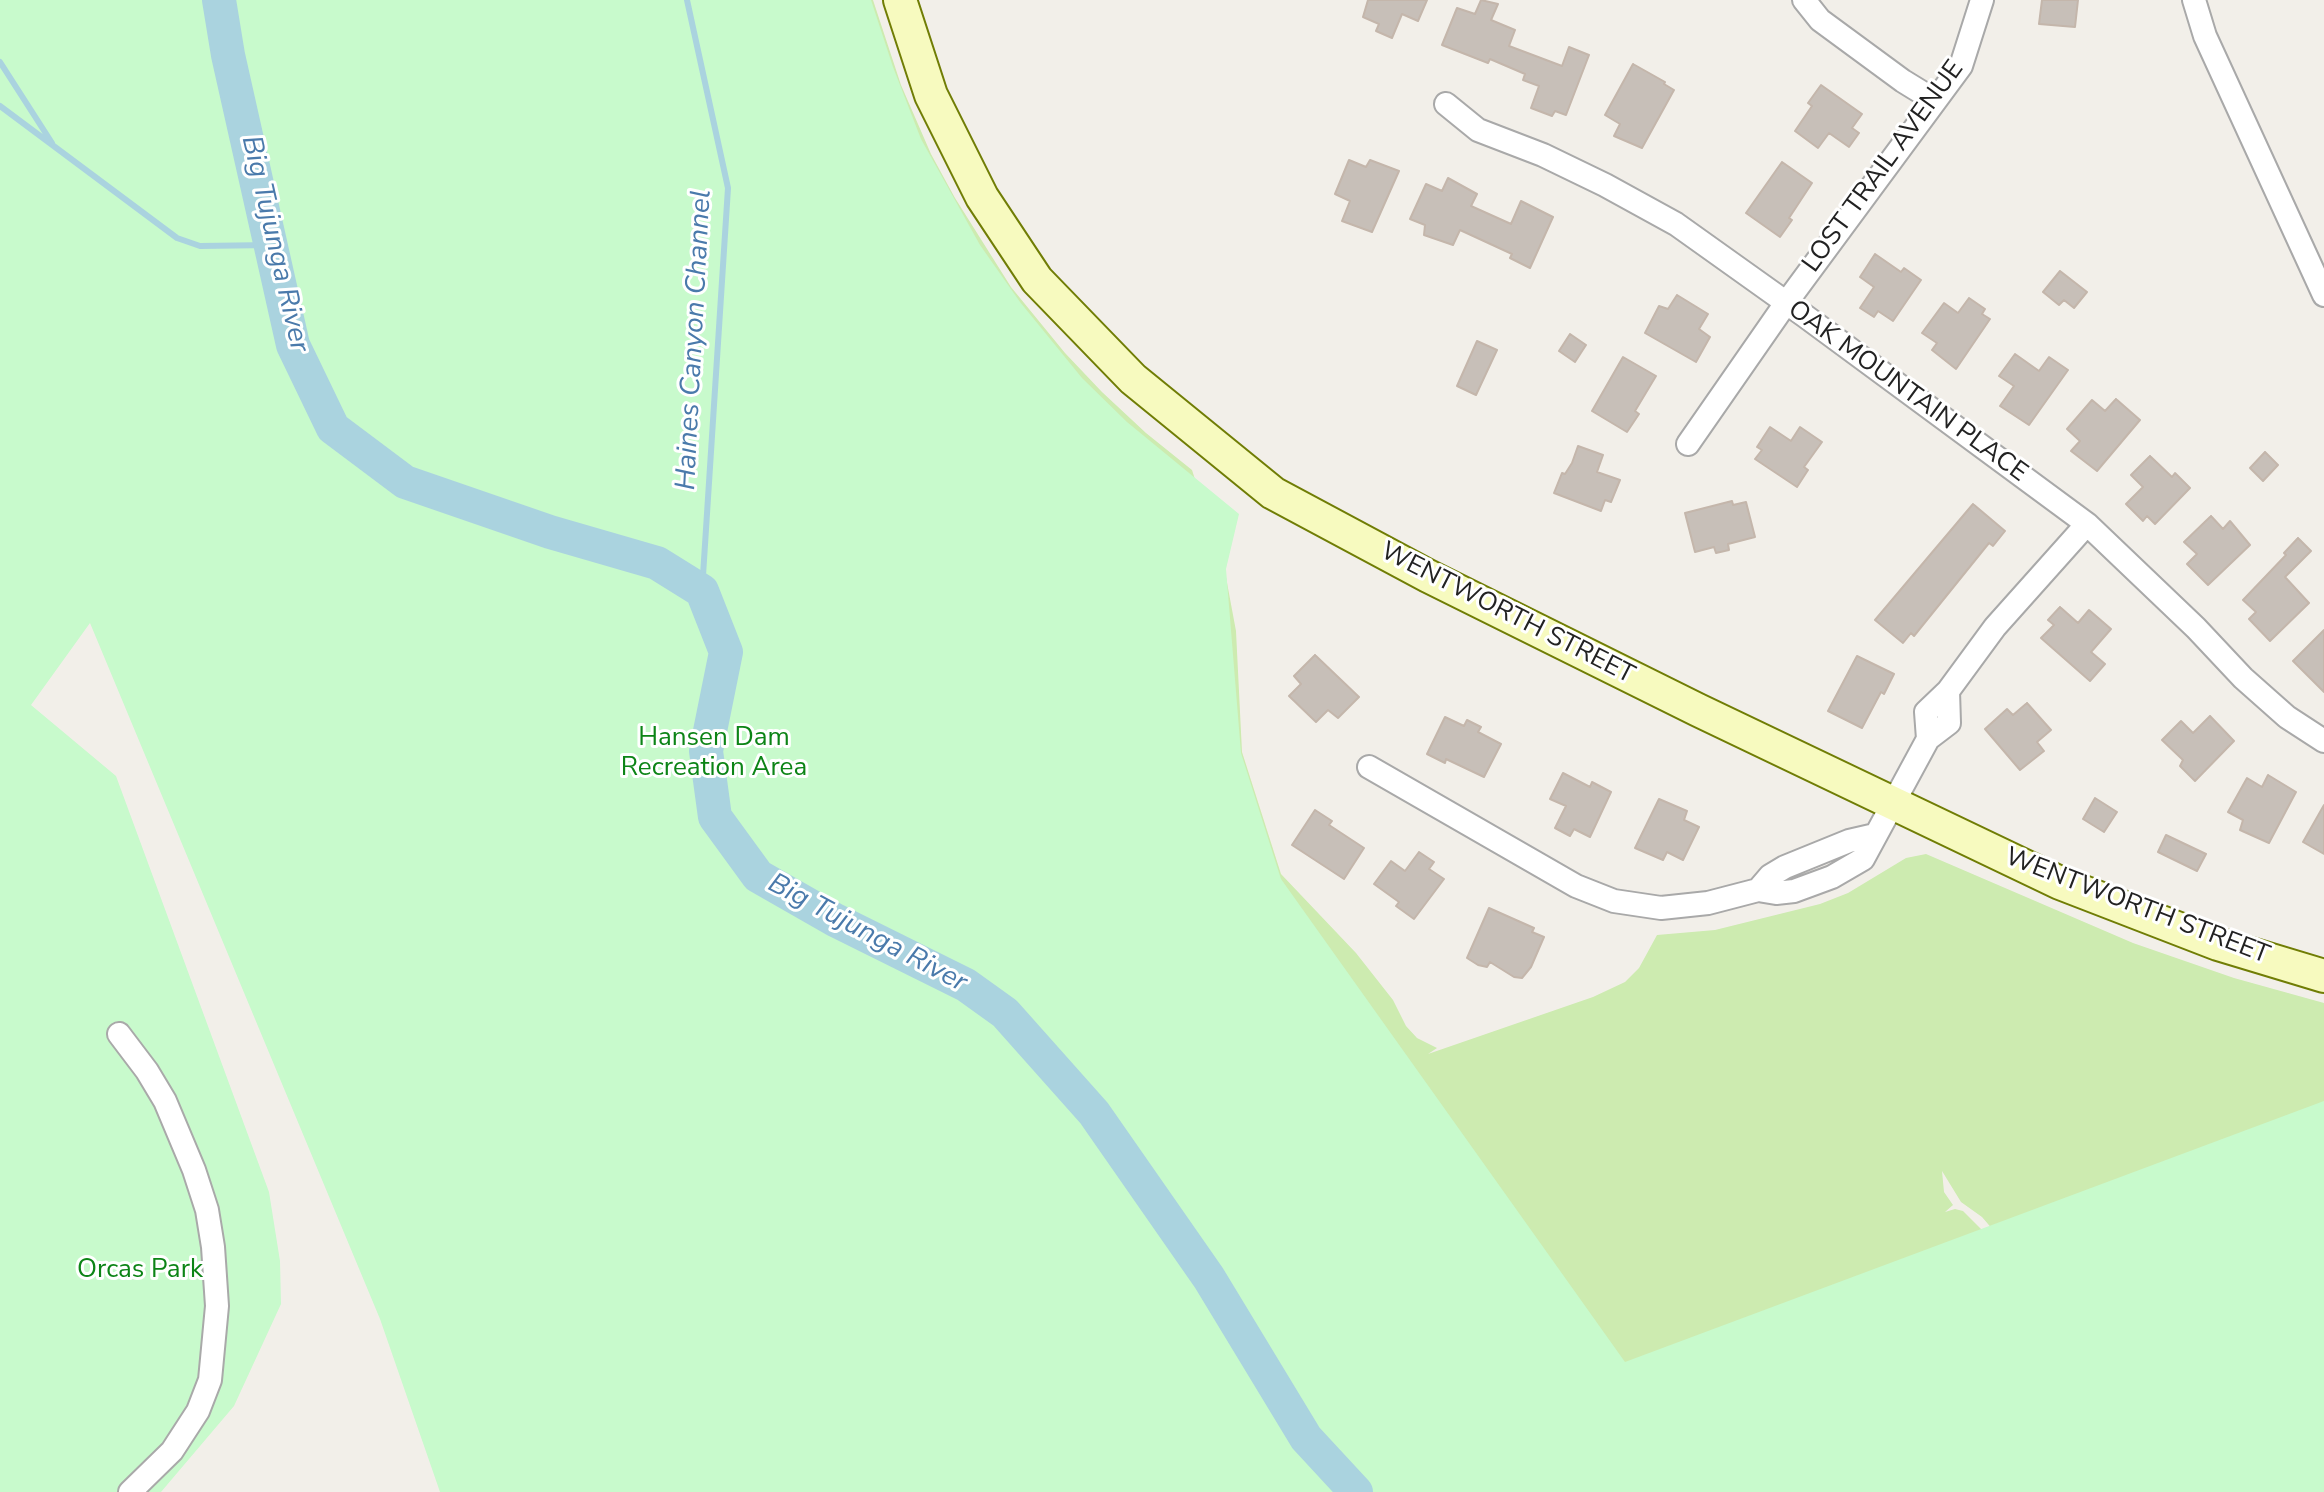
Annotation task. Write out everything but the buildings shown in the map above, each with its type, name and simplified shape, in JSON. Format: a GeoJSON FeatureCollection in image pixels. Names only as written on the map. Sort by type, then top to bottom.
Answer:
{"type":"FeatureCollection","features":[{"type":"Feature","properties":{"kind":"main road","name":"WENTWORTH STREET"},"geometry":{"type":"LineString","coordinates":[[900,0],[931,95],[982,197],[1037,280],[1133,379],[1273,493],[1428,576],[2060,883],[2218,944],[2324,976]]}},
{"type":"Feature","properties":{"kind":"street"},"geometry":{"type":"LineString","coordinates":[[1804,0],[1820,20],[1934,100]]}},
{"type":"Feature","properties":{"kind":"street","name":"LOST TRAIL AVENUE"},"geometry":{"type":"LineString","coordinates":[[1688,444],[1786,303],[1961,66],[1982,0]]}},
{"type":"Feature","properties":{"kind":"street"},"geometry":{"type":"LineString","coordinates":[[2194,0],[2205,36],[2324,295]]}},
{"type":"Feature","properties":{"kind":"street","name":"OAK MOUNTAIN PLACE"},"geometry":{"type":"LineString","coordinates":[[1446,104],[1478,130],[1543,155],[1676,224],[1786,303],[2087,524],[2196,628],[2243,678],[2287,717],[2324,741]]}},
{"type":"Feature","properties":{"kind":"street"},"geometry":{"type":"LineString","coordinates":[[1369,767],[1576,886],[1614,901],[1661,908],[1708,903],[1758,890],[1785,892],[1816,883],[1863,859],[1928,739],[1926,712],[1948,691],[1995,627],[2087,524]]}},
{"type":"Feature","properties":{"kind":"street"},"geometry":{"type":"LineString","coordinates":[[1758,890],[1777,872],[1849,841],[1875,835]]}},
{"type":"Feature","properties":{"kind":"street"},"geometry":{"type":"LineString","coordinates":[[1806,859],[1802,866],[1803,874],[1807,880],[1816,883]]}},
{"type":"Feature","properties":{"kind":"street"},"geometry":{"type":"LineString","coordinates":[[119,1034],[165,1101],[194,1170],[207,1210],[217,1306],[210,1380],[198,1411],[172,1451],[130,1492]]}},
{"type":"Feature","properties":{"kind":"green space","name":"Hansen Dam Recreation Area"},"geometry":{"type":"Polygon","coordinates":[[[0,0],[871,0],[921,139],[980,245],[1020,302],[1082,378],[1127,422],[1239,514],[1226,569],[1241,753],[1281,879],[1625,1362],[2324,1101],[2324,1492],[440,1492],[380,1319],[90,623],[31,705],[116,776],[269,1192],[280,1261],[281,1304],[234,1406],[161,1492],[0,1492],[0,0]]]}},
{"type":"Feature","properties":{"kind":"green space"},"geometry":{"type":"Polygon","coordinates":[[[868,0],[873,0],[901,85],[931,154],[1011,287],[1065,353],[1102,392],[1192,470],[1225,572],[1236,631],[1242,752],[1281,874],[1356,953],[1393,1000],[1406,1026],[1417,1038],[1437,1048],[1428,1054],[1593,997],[1625,982],[1639,968],[1657,935],[1715,930],[1820,904],[1848,893],[1906,858],[1926,854],[2133,943],[2234,978],[2324,1003],[2324,1132],[1994,1231],[1982,1217],[1961,1202],[1942,1171],[1944,1192],[1953,1205],[1945,1212],[1955,1209],[1963,1211],[1982,1230],[1523,1492],[953,243],[868,0]]]}},
{"type":"Feature","properties":{"kind":"waterway","name":"Big Tujunga River"},"geometry":{"type":"LineString","coordinates":[[219,0],[228,55],[293,345],[333,428],[405,482],[550,532],[657,563],[702,591],[726,652],[706,751],[715,817],[758,876],[835,920],[966,985],[1005,1013],[1094,1113],[1209,1278],[1306,1438],[1356,1492]]}},
{"type":"Feature","properties":{"kind":"waterway","name":"Haines Canyon Channel"},"geometry":{"type":"LineString","coordinates":[[687,0],[728,188],[702,591]]}},
{"type":"Feature","properties":{"kind":"waterway"},"geometry":{"type":"LineString","coordinates":[[0,62],[52,143]]}},
{"type":"Feature","properties":{"kind":"waterway"},"geometry":{"type":"LineString","coordinates":[[0,106],[177,238],[200,246],[271,245]]}},
{"type":"Feature","properties":{"kind":"park label","name":"Orcas Park"},"geometry":{"type":"Point","coordinates":[140,1271]}}]}
